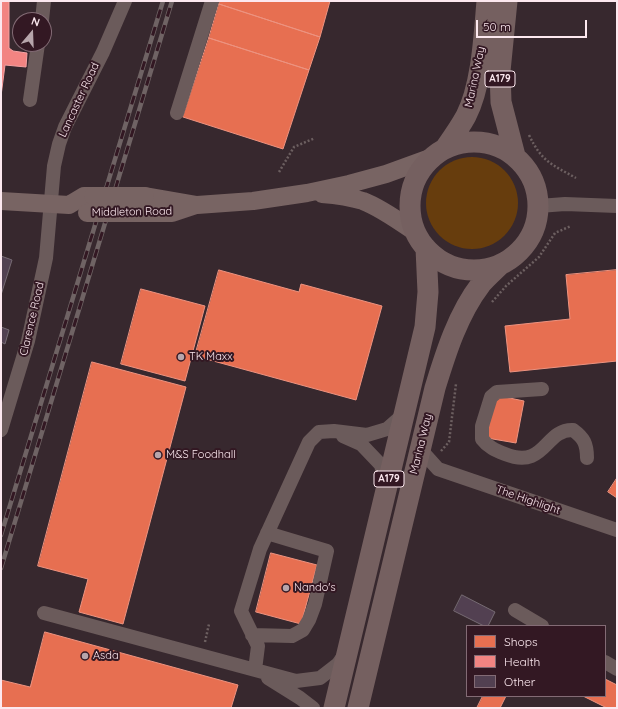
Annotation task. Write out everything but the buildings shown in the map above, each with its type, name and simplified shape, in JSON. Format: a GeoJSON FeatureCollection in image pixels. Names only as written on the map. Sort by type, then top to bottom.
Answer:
{"type":"FeatureCollection","features":[{"type":"Feature","properties":{"kind":"highway","name":"Marina Way"},"geometry":{"type":"LineString","coordinates":[[438,153],[466,115],[473,97],[481,60],[487,1]]}},
{"type":"Feature","properties":{"kind":"highway","name":"Marina Way"},"geometry":{"type":"LineString","coordinates":[[507,1],[500,71],[501,102],[515,156]]}},
{"type":"Feature","properties":{"kind":"highway","name":"A179"},"geometry":{"type":"LineString","coordinates":[[482,141],[499,146],[515,156],[528,170],[536,187],[539,206],[536,224],[528,241],[516,254],[501,264],[481,270],[460,269],[441,261],[420,240],[410,213],[410,193],[417,174],[438,153],[464,142],[482,141]]}},
{"type":"Feature","properties":{"kind":"highway","name":"Marina Way"},"geometry":{"type":"LineString","coordinates":[[334,708],[425,327],[428,292],[420,240]]}},
{"type":"Feature","properties":{"kind":"highway","name":"Marina Way"},"geometry":{"type":"LineString","coordinates":[[358,708],[413,478],[430,450],[435,388],[445,353],[463,313],[481,283],[501,264]]}},
{"type":"Feature","properties":{"kind":"main road","name":"Middleton Road"},"geometry":{"type":"LineString","coordinates":[[60,205],[84,196],[145,196],[196,205],[253,201],[307,193],[349,184],[386,174],[438,153]]}},
{"type":"Feature","properties":{"kind":"main road","name":"Middleton Road"},"geometry":{"type":"LineString","coordinates":[[307,193],[336,195],[363,202],[395,218],[420,240]]}},
{"type":"Feature","properties":{"kind":"main road","name":"Middleton Road"},"geometry":{"type":"LineString","coordinates":[[1,202],[60,205],[79,213],[172,214],[196,205]]}},
{"type":"Feature","properties":{"kind":"street"},"geometry":{"type":"LineString","coordinates":[[43,12],[44,1]]}},
{"type":"Feature","properties":{"kind":"street","name":"Lancaster Road"},"geometry":{"type":"LineString","coordinates":[[60,205],[54,166],[59,144],[65,127],[103,52],[124,1]]}},
{"type":"Feature","properties":{"kind":"street"},"geometry":{"type":"LineString","coordinates":[[177,113],[212,1]]}},
{"type":"Feature","properties":{"kind":"street"},"geometry":{"type":"LineString","coordinates":[[30,100],[37,52]]}},
{"type":"Feature","properties":{"kind":"street"},"geometry":{"type":"LineString","coordinates":[[539,206],[565,204],[617,206]]}},
{"type":"Feature","properties":{"kind":"street","name":"Clarence Road"},"geometry":{"type":"LineString","coordinates":[[1,430],[32,325],[48,247],[60,205]]}},
{"type":"Feature","properties":{"kind":"street"},"geometry":{"type":"LineString","coordinates":[[542,389],[497,392],[491,397],[482,426],[482,439],[486,445],[495,450],[523,458],[535,454],[558,433],[573,430],[583,440],[587,447],[587,458]]}},
{"type":"Feature","properties":{"kind":"street"},"geometry":{"type":"LineString","coordinates":[[255,670],[258,646],[241,611],[260,549],[308,442],[319,432],[334,431],[367,435],[387,430],[404,414]]}},
{"type":"Feature","properties":{"kind":"street"},"geometry":{"type":"LineString","coordinates":[[334,431],[361,444],[381,465],[386,491]]}},
{"type":"Feature","properties":{"kind":"street"},"geometry":{"type":"LineString","coordinates":[[413,478],[438,470],[430,450]]}},
{"type":"Feature","properties":{"kind":"street","name":"The Highlight"},"geometry":{"type":"LineString","coordinates":[[438,470],[617,530]]}},
{"type":"Feature","properties":{"kind":"street"},"geometry":{"type":"LineString","coordinates":[[252,635],[292,636],[303,630],[309,620],[315,604],[327,551],[267,533]]}},
{"type":"Feature","properties":{"kind":"street"},"geometry":{"type":"LineString","coordinates":[[515,610],[540,625]]}},
{"type":"Feature","properties":{"kind":"street"},"geometry":{"type":"LineString","coordinates":[[44,613],[296,681],[320,678],[338,664],[348,649]]}},
{"type":"Feature","properties":{"kind":"street"},"geometry":{"type":"LineString","coordinates":[[606,663],[617,669]]}},
{"type":"Feature","properties":{"kind":"street"},"geometry":{"type":"LineString","coordinates":[[255,670],[300,698],[313,708]]}},
{"type":"Feature","properties":{"kind":"path"},"geometry":{"type":"LineString","coordinates":[[527,132],[536,149],[548,163],[576,178]]}},
{"type":"Feature","properties":{"kind":"path"},"geometry":{"type":"LineString","coordinates":[[279,172],[294,147],[315,138]]}},
{"type":"Feature","properties":{"kind":"path"},"geometry":{"type":"LineString","coordinates":[[490,303],[506,286],[539,257],[555,233],[571,226]]}},
{"type":"Feature","properties":{"kind":"path"},"geometry":{"type":"LineString","coordinates":[[430,450],[449,442],[457,381]]}},
{"type":"Feature","properties":{"kind":"path"},"geometry":{"type":"LineString","coordinates":[[201,656],[209,624]]}},
{"type":"Feature","properties":{"kind":"shaded area"},"geometry":{"type":"Polygon","coordinates":[[[463,157],[481,157],[498,164],[511,177],[518,194],[518,212],[511,229],[498,242],[481,249],[463,249],[446,242],[433,229],[426,212],[426,194],[433,177],[446,164],[463,157]]]}},
{"type":"Feature","properties":{"kind":"railway"},"geometry":{"type":"LineString","coordinates":[[1,535],[163,1]]}},
{"type":"Feature","properties":{"kind":"railway"},"geometry":{"type":"LineString","coordinates":[[1,568],[172,1]]}},
{"type":"Feature","properties":{"kind":"place","name":"TK Maxx"},"geometry":{"type":"Point","coordinates":[181,357]}},
{"type":"Feature","properties":{"kind":"place","name":"M&S Foodhall"},"geometry":{"type":"Point","coordinates":[158,455]}},
{"type":"Feature","properties":{"kind":"place","name":"Nando's"},"geometry":{"type":"Point","coordinates":[286,588]}},
{"type":"Feature","properties":{"kind":"place","name":"Asda"},"geometry":{"type":"Point","coordinates":[85,656]}}]}
